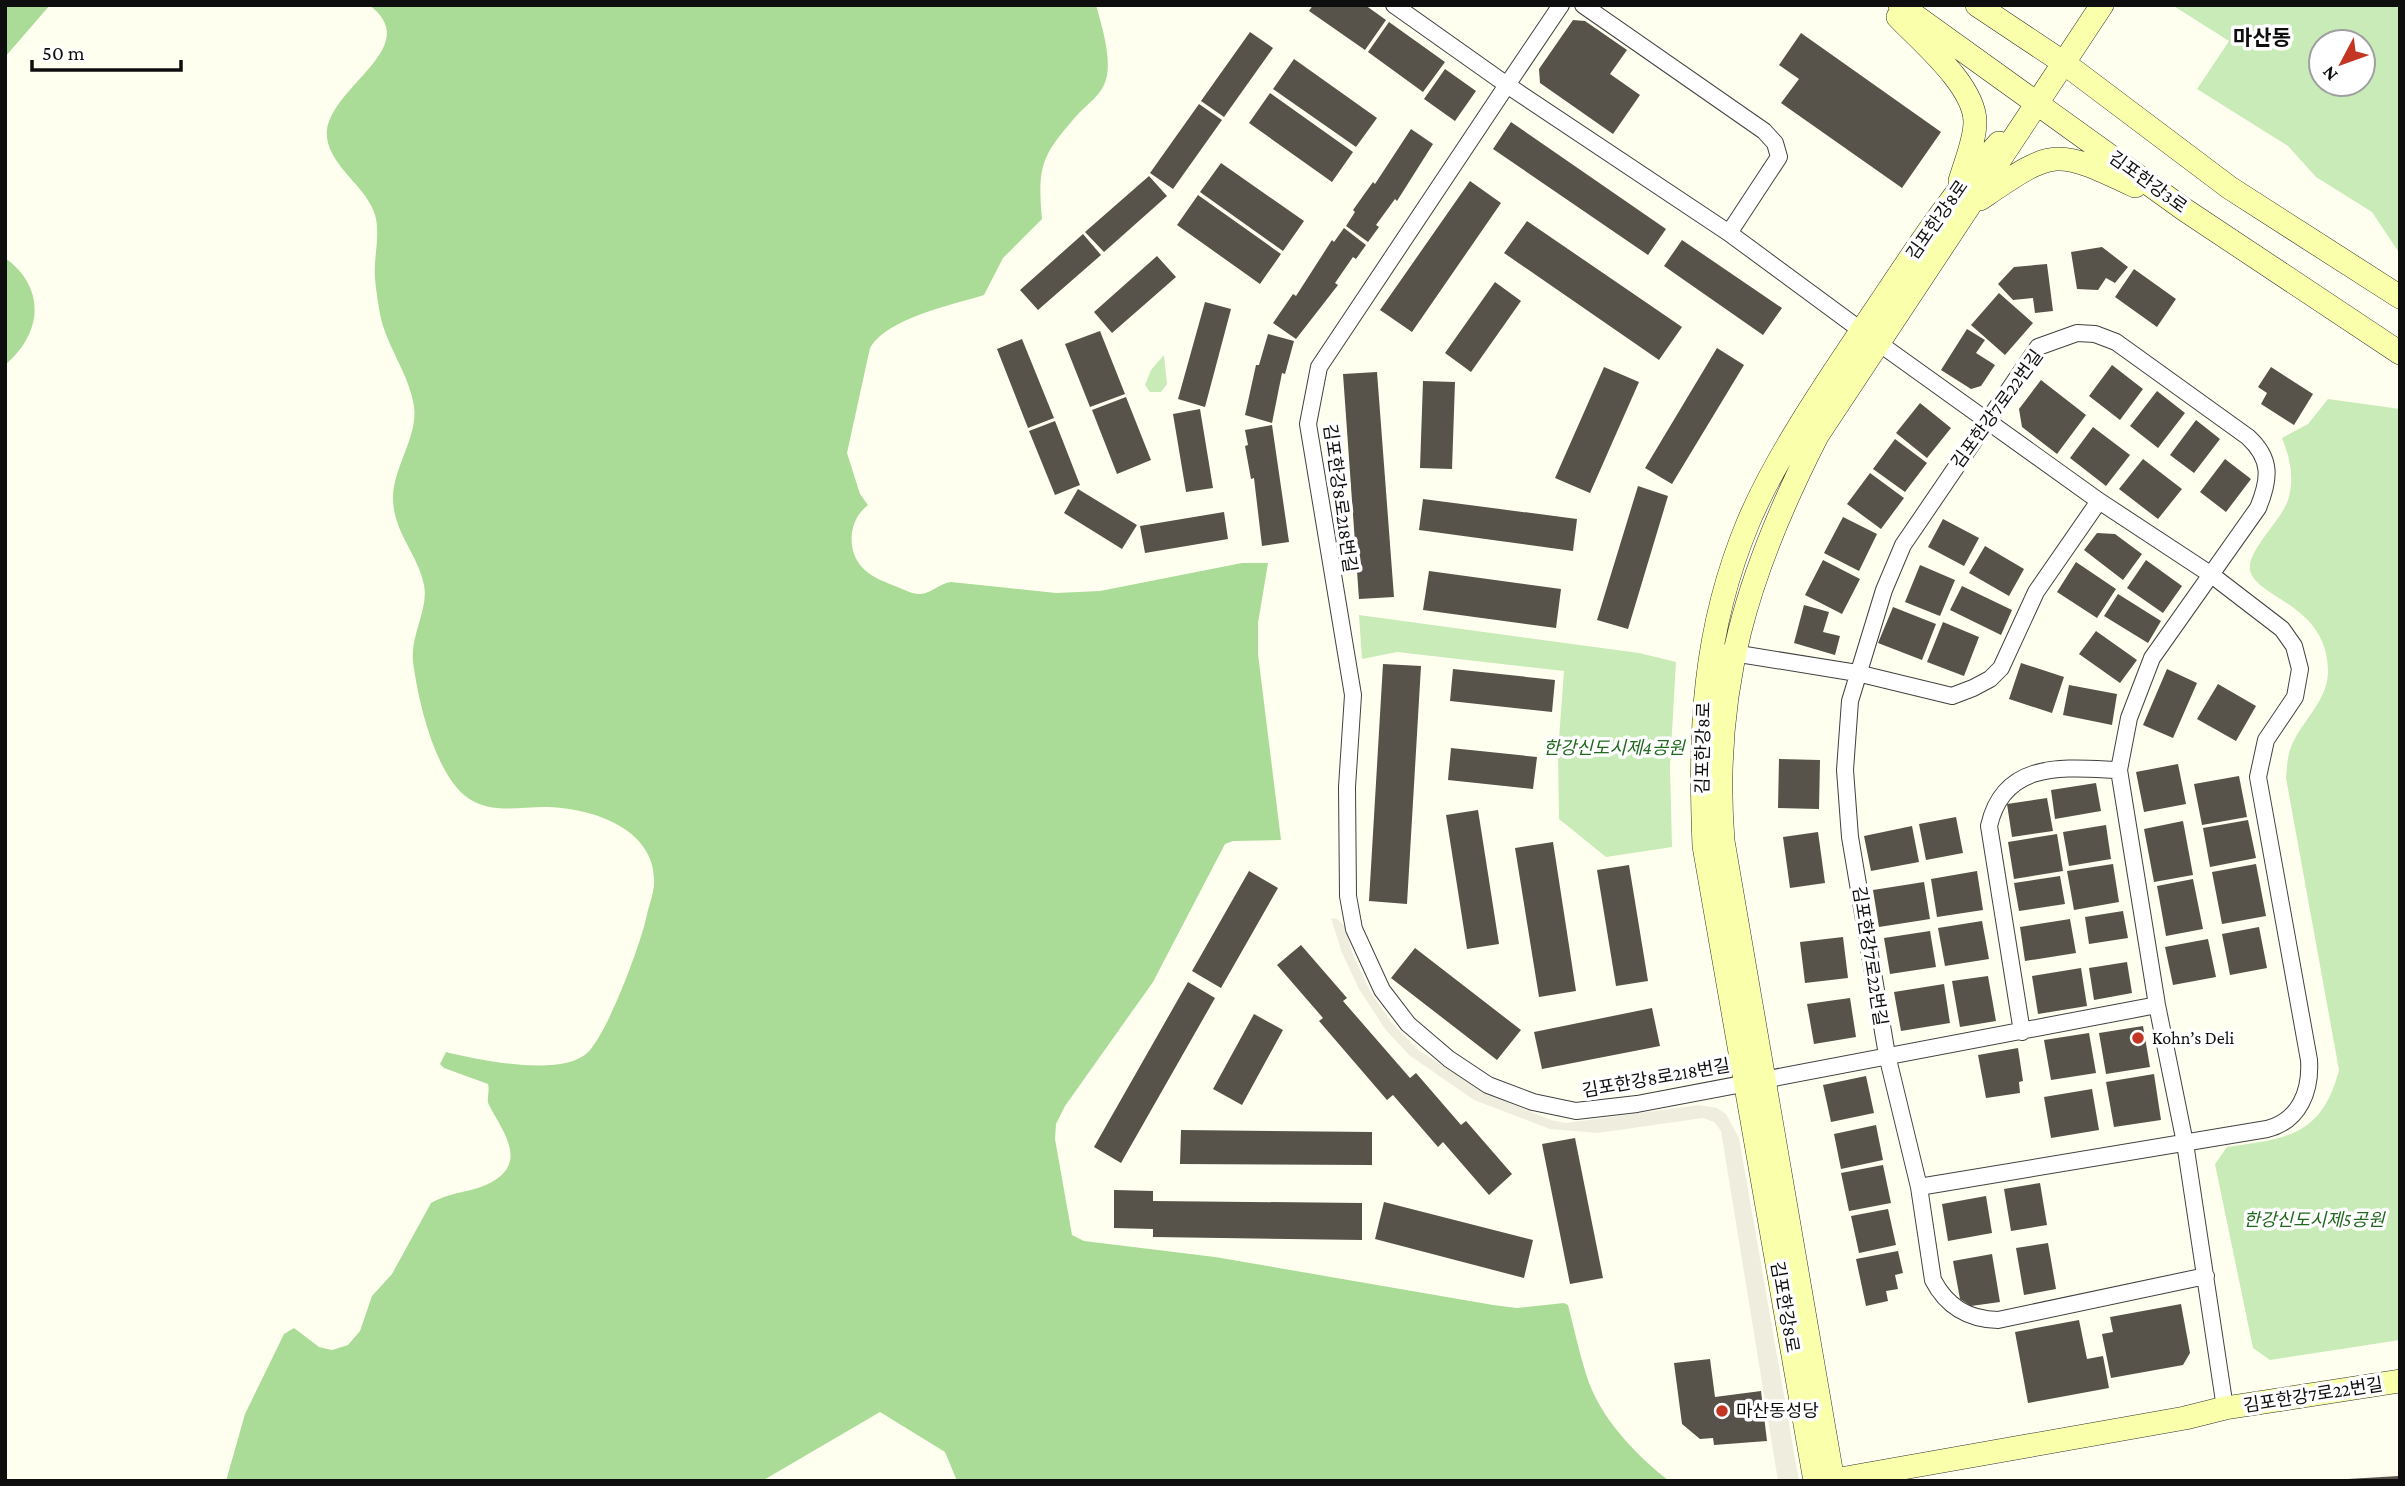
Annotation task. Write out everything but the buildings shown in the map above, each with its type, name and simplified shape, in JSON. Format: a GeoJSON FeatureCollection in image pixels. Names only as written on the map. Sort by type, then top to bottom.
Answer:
{"type":"FeatureCollection","features":[{"type":"Feature","properties":{"kind":"street"},"geometry":{"type":"LineString","coordinates":[[1394,5],[1507,85],[1729,233],[2099,501],[2213,576],[2282,629],[2294,646],[2300,670],[2295,697],[2266,740],[2258,777],[2310,1079],[2306,1096],[2298,1108],[2276,1126],[1919,1187]]}},
{"type":"Feature","properties":{"kind":"street","name":"김포한강8로218번길"},"geometry":{"type":"LineString","coordinates":[[1561,5],[1319,367],[1310,412],[1308,424],[1313,461],[1353,695],[1347,787],[1348,896],[1354,929],[1382,990],[1408,1024],[1449,1059],[1488,1085],[1533,1102],[1576,1111],[1637,1104],[2157,1005]]}},
{"type":"Feature","properties":{"kind":"street"},"geometry":{"type":"LineString","coordinates":[[1583,5],[1764,131],[1775,143],[1779,157],[1729,233]]}},
{"type":"Feature","properties":{"kind":"street"},"geometry":{"type":"LineString","coordinates":[[1886,5],[1939,58],[1972,106],[1975,122],[1965,196]]}},
{"type":"Feature","properties":{"kind":"street","name":"김포한강3로"},"geometry":{"type":"LineString","coordinates":[[1900,5],[2185,210],[2400,353]]}},
{"type":"Feature","properties":{"kind":"street"},"geometry":{"type":"LineString","coordinates":[[1977,5],[2064,63],[2230,188],[2400,297]]}},
{"type":"Feature","properties":{"kind":"street","name":"김포한강8로"},"geometry":{"type":"LineString","coordinates":[[1827,1480],[1754,1080],[1704,846],[1700,757],[1723,651],[1722,603],[1748,523],[1794,437],[1871,337],[1965,196],[2064,63],[2102,5]]}},
{"type":"Feature","properties":{"kind":"street"},"geometry":{"type":"LineString","coordinates":[[1965,196],[2046,159],[2065,157],[2087,163],[2185,210]]}},
{"type":"Feature","properties":{"kind":"street","name":"김포한강7로22번길"},"geometry":{"type":"LineString","coordinates":[[2206,1276],[1998,1320],[1978,1319],[1949,1303],[1933,1280],[1919,1187],[1886,1055],[1850,837],[1845,770],[1850,701],[1884,590],[1903,545],[2038,347],[2077,333],[2095,334],[2116,342],[2262,450],[2267,470],[2262,498],[2213,576],[2152,658],[2129,718],[2119,770],[2157,1005],[2185,1143],[2206,1276],[2225,1408]]}},
{"type":"Feature","properties":{"kind":"street"},"geometry":{"type":"LineString","coordinates":[[1723,651],[1857,673],[1952,696],[1990,679],[2001,668],[2036,592],[2099,501]]}},
{"type":"Feature","properties":{"kind":"street"},"geometry":{"type":"LineString","coordinates":[[2022,1032],[1989,826],[1992,811],[2019,779],[2043,769],[2119,770]]}},
{"type":"Feature","properties":{"kind":"street","name":"김포한강7로22번길"},"geometry":{"type":"LineString","coordinates":[[1827,1480],[2185,1419],[2225,1408],[2400,1381]]}},
{"type":"Feature","properties":{"kind":"green space"},"geometry":{"type":"Polygon","coordinates":[[[5,5],[50,5],[5,57],[5,5]]]}},
{"type":"Feature","properties":{"kind":"green space"},"geometry":{"type":"Polygon","coordinates":[[[369,5],[1096,5],[1106,45],[1107,76],[1099,93],[1067,127],[1045,161],[1040,185],[1042,219],[1003,258],[984,295],[921,314],[890,328],[878,338],[870,348],[847,453],[860,494],[868,505],[861,511],[853,528],[852,546],[859,564],[873,576],[915,594],[925,593],[951,582],[1056,593],[1100,591],[1242,563],[1268,563],[1258,623],[1258,654],[1281,840],[1233,841],[1225,844],[1153,982],[1065,1106],[1056,1124],[1055,1139],[1072,1235],[1084,1241],[1215,1257],[1493,1305],[1517,1308],[1564,1303],[1568,1305],[1586,1374],[1600,1405],[1631,1447],[1669,1481],[957,1481],[945,1452],[880,1412],[762,1481],[226,1481],[245,1414],[284,1334],[294,1328],[319,1347],[332,1350],[348,1345],[360,1331],[372,1296],[392,1274],[431,1203],[488,1184],[501,1176],[508,1167],[510,1147],[488,1103],[488,1084],[444,1068],[440,1064],[446,1052],[500,1063],[543,1065],[562,1064],[578,1059],[590,1050],[606,1024],[630,968],[654,885],[652,865],[645,849],[633,835],[600,817],[562,808],[495,808],[468,798],[446,772],[430,736],[413,662],[414,642],[424,603],[424,585],[417,563],[397,522],[393,498],[397,474],[413,425],[413,401],[380,314],[375,279],[375,215],[365,196],[332,153],[328,143],[328,124],[337,106],[379,55],[386,38],[384,22],[369,5]]]}},
{"type":"Feature","properties":{"kind":"green space"},"geometry":{"type":"Polygon","coordinates":[[[2172,5],[2400,5],[2400,254],[2372,212],[2316,177],[2288,146],[2197,89],[2229,41],[2172,5]]]}},
{"type":"Feature","properties":{"kind":"green space"},"geometry":{"type":"Polygon","coordinates":[[[5,258],[19,270],[28,283],[35,311],[27,339],[5,365],[5,258]]]}},
{"type":"Feature","properties":{"kind":"green space"},"geometry":{"type":"Polygon","coordinates":[[[1164,355],[1167,384],[1161,392],[1150,392],[1145,385],[1151,370],[1164,355]]]}},
{"type":"Feature","properties":{"kind":"green space","name":"한강신도시제5공원"},"geometry":{"type":"Polygon","coordinates":[[[2328,399],[2400,409],[2400,1340],[2270,1360],[2253,1348],[2215,1164],[2227,1147],[2284,1137],[2312,1121],[2323,1109],[2332,1092],[2339,1070],[2286,778],[2291,747],[2324,692],[2327,682],[2325,648],[2304,617],[2255,580],[2250,570],[2254,553],[2285,508],[2290,492],[2291,468],[2282,438],[2308,424],[2328,399]]]}},
{"type":"Feature","properties":{"kind":"green space","name":"한강신도시제4공원"},"geometry":{"type":"Polygon","coordinates":[[[1359,615],[1639,653],[1676,662],[1670,767],[1672,847],[1606,857],[1559,819],[1558,752],[1564,671],[1397,652],[1362,659],[1359,615]]]}},
{"type":"Feature","properties":{"kind":"shaded area"},"geometry":{"type":"Polygon","coordinates":[[[1331,918],[1337,919],[1345,926],[1353,955],[1370,991],[1391,1022],[1417,1049],[1487,1094],[1551,1120],[1566,1123],[1699,1105],[1717,1108],[1726,1114],[1739,1138],[1799,1481],[1778,1481],[1721,1131],[1714,1122],[1703,1118],[1598,1133],[1550,1129],[1474,1100],[1409,1055],[1385,1029],[1359,989],[1342,953],[1331,918]]]}},
{"type":"Feature","properties":{"kind":"place","name":"Kohn’s Deli"},"geometry":{"type":"Point","coordinates":[2138,1038]}},
{"type":"Feature","properties":{"kind":"place","name":"마산동성당"},"geometry":{"type":"Point","coordinates":[1722,1411]}},
{"type":"Feature","properties":{"kind":"district","name":"마산동"},"geometry":{"type":"Point","coordinates":[2262,38]}}]}
